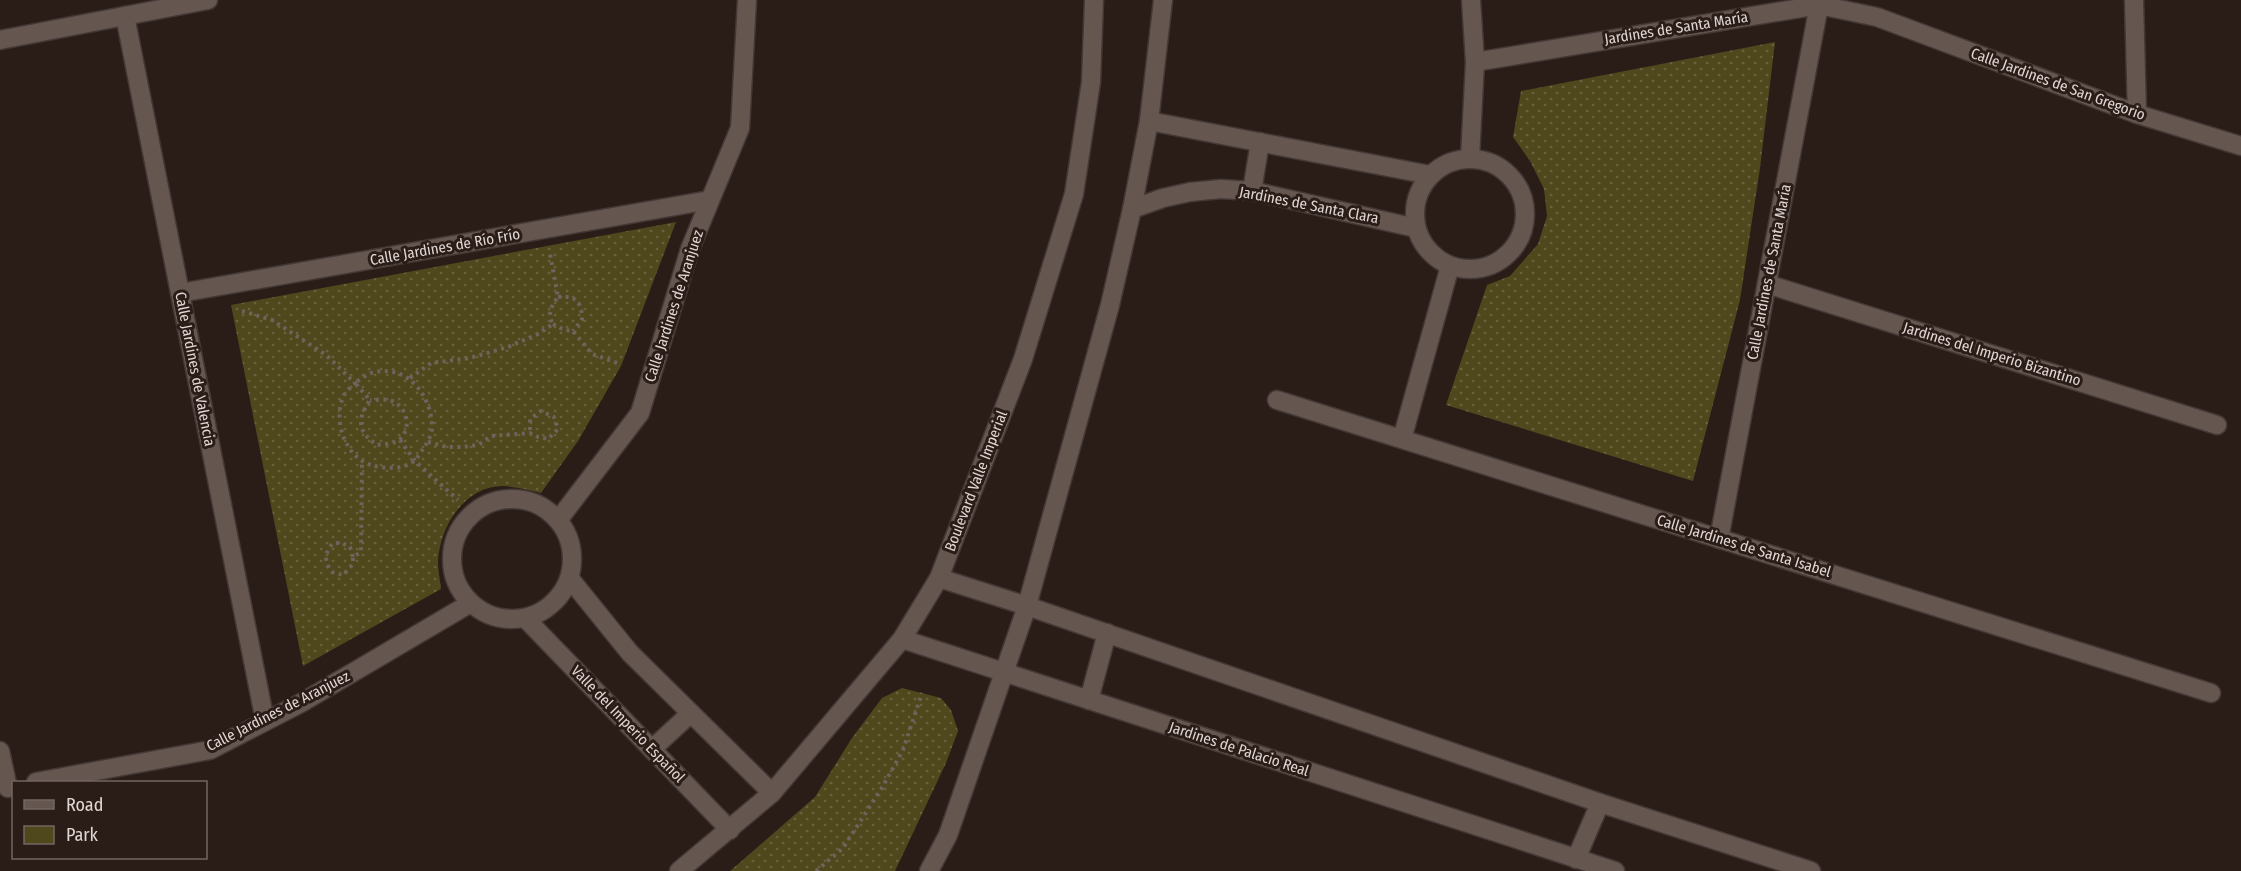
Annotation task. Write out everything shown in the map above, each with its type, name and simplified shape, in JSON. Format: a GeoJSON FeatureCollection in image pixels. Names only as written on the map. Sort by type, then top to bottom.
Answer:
{"type":"FeatureCollection","features":[{"type":"Feature","properties":{"kind":"street"},"geometry":{"type":"LineString","coordinates":[[0,40],[208,0]]}},
{"type":"Feature","properties":{"kind":"street","name":"Calle Jardines de Aranjuez"},"geometry":{"type":"LineString","coordinates":[[559,519],[640,413],[690,249],[740,128],[747,0]]}},
{"type":"Feature","properties":{"kind":"street","name":"Boulevard Valle Imperial"},"geometry":{"type":"LineString","coordinates":[[679,871],[772,793],[902,639],[939,578],[1023,359],[1074,194],[1091,82],[1094,0]]}},
{"type":"Feature","properties":{"kind":"street"},"geometry":{"type":"LineString","coordinates":[[929,871],[948,835],[1027,606],[1110,305],[1149,121],[1163,0]]}},
{"type":"Feature","properties":{"kind":"street"},"geometry":{"type":"LineString","coordinates":[[1470,158],[1475,62],[1471,0]]}},
{"type":"Feature","properties":{"kind":"street"},"geometry":{"type":"LineString","coordinates":[[2134,0],[2137,114]]}},
{"type":"Feature","properties":{"kind":"street","name":"Jardines de Santa María"},"geometry":{"type":"LineString","coordinates":[[1475,62],[1819,5],[1877,9]]}},
{"type":"Feature","properties":{"kind":"street","name":"Calle Jardines de Santa María"},"geometry":{"type":"LineString","coordinates":[[1719,539],[1819,5]]}},
{"type":"Feature","properties":{"kind":"street","name":"Calle Jardines de San Gregorio"},"geometry":{"type":"LineString","coordinates":[[1877,9],[2137,114],[2241,146]]}},
{"type":"Feature","properties":{"kind":"street","name":"Calle Jardines de Valencia"},"geometry":{"type":"LineString","coordinates":[[125,16],[265,721]]}},
{"type":"Feature","properties":{"kind":"street"},"geometry":{"type":"LineString","coordinates":[[1149,121],[1430,175]]}},
{"type":"Feature","properties":{"kind":"street"},"geometry":{"type":"LineString","coordinates":[[1252,191],[1260,142]]}},
{"type":"Feature","properties":{"kind":"street"},"geometry":{"type":"LineString","coordinates":[[1470,158],[1494,163],[1514,178],[1525,200],[1526,224],[1516,247],[1498,263],[1474,270],[1450,266],[1434,257],[1422,243],[1416,228],[1414,209],[1419,190],[1430,175],[1448,162],[1470,158]]}},
{"type":"Feature","properties":{"kind":"street","name":"Jardines de Santa Clara"},"geometry":{"type":"LineString","coordinates":[[1132,209],[1163,198],[1190,192],[1221,189],[1252,191],[1416,228]]}},
{"type":"Feature","properties":{"kind":"street","name":"Calle Jardines de Río Frío"},"geometry":{"type":"LineString","coordinates":[[180,293],[710,200]]}},
{"type":"Feature","properties":{"kind":"street"},"geometry":{"type":"LineString","coordinates":[[1402,439],[1450,266]]}},
{"type":"Feature","properties":{"kind":"street","name":"Jardines del Imperio Bizantino"},"geometry":{"type":"LineString","coordinates":[[1767,284],[2217,424]]}},
{"type":"Feature","properties":{"kind":"street","name":"Calle Jardines de Santa Isabel"},"geometry":{"type":"LineString","coordinates":[[1276,400],[2211,693]]}},
{"type":"Feature","properties":{"kind":"street"},"geometry":{"type":"LineString","coordinates":[[498,499],[531,500],[559,519],[573,548],[570,580],[553,605],[526,619],[496,619],[469,604],[452,576],[452,543],[469,514],[498,499]]}},
{"type":"Feature","properties":{"kind":"street"},"geometry":{"type":"LineString","coordinates":[[939,578],[1811,871]]}},
{"type":"Feature","properties":{"kind":"street"},"geometry":{"type":"LineString","coordinates":[[570,580],[630,653],[772,793]]}},
{"type":"Feature","properties":{"kind":"street","name":"Calle Jardines de Aranjuez"},"geometry":{"type":"LineString","coordinates":[[47,781],[210,750],[301,703],[469,604]]}},
{"type":"Feature","properties":{"kind":"street","name":"Valle del Imperio Español"},"geometry":{"type":"LineString","coordinates":[[526,619],[730,830]]}},
{"type":"Feature","properties":{"kind":"street"},"geometry":{"type":"LineString","coordinates":[[1089,700],[1107,633]]}},
{"type":"Feature","properties":{"kind":"street","name":"Jardines de Palacio Real"},"geometry":{"type":"LineString","coordinates":[[902,639],[1615,871]]}},
{"type":"Feature","properties":{"kind":"street"},"geometry":{"type":"LineString","coordinates":[[652,749],[691,713]]}},
{"type":"Feature","properties":{"kind":"street"},"geometry":{"type":"LineString","coordinates":[[0,752],[7,788]]}},
{"type":"Feature","properties":{"kind":"street"},"geometry":{"type":"LineString","coordinates":[[1576,859],[1600,802]]}},
{"type":"Feature","properties":{"kind":"path"},"geometry":{"type":"LineString","coordinates":[[549,249],[558,297],[551,308],[549,317],[553,324],[564,330],[573,331],[592,354],[620,364]]}},
{"type":"Feature","properties":{"kind":"path"},"geometry":{"type":"LineString","coordinates":[[558,297],[568,296],[577,300],[582,309],[582,321],[573,331]]}},
{"type":"Feature","properties":{"kind":"path"},"geometry":{"type":"LineString","coordinates":[[236,309],[272,320],[326,355],[370,400],[392,400],[401,407],[407,418],[406,431],[400,440],[377,445],[361,429],[360,419],[370,400]]}},
{"type":"Feature","properties":{"kind":"path"},"geometry":{"type":"LineString","coordinates":[[410,378],[431,363],[470,357],[508,347],[538,334],[553,324]]}},
{"type":"Feature","properties":{"kind":"path"},"geometry":{"type":"LineString","coordinates":[[374,372],[394,372],[410,378],[420,389],[427,406],[432,429],[428,442],[415,461],[392,469],[372,465],[356,458],[344,439],[338,419],[343,395],[355,383],[374,372]]}},
{"type":"Feature","properties":{"kind":"path"},"geometry":{"type":"LineString","coordinates":[[428,442],[447,447],[463,447],[478,445],[491,436],[530,433],[548,439],[558,429],[554,417],[541,411],[530,419],[530,433]]}},
{"type":"Feature","properties":{"kind":"path"},"geometry":{"type":"LineString","coordinates":[[400,440],[415,461],[458,500]]}},
{"type":"Feature","properties":{"kind":"path"},"geometry":{"type":"LineString","coordinates":[[353,557],[361,552],[362,460]]}},
{"type":"Feature","properties":{"kind":"path"},"geometry":{"type":"LineString","coordinates":[[333,543],[342,543],[351,547],[353,557],[353,564],[343,575],[332,572],[326,563],[326,552],[333,543]]}},
{"type":"Feature","properties":{"kind":"path"},"geometry":{"type":"LineString","coordinates":[[816,871],[843,848],[884,786],[903,750],[922,693]]}},
{"type":"Feature","properties":{"kind":"green space"},"geometry":{"type":"Polygon","coordinates":[[[1775,42],[1760,168],[1740,300],[1693,481],[1446,405],[1487,285],[1510,276],[1538,244],[1547,216],[1544,189],[1530,161],[1513,137],[1521,91],[1775,42]]]}},
{"type":"Feature","properties":{"kind":"green space"},"geometry":{"type":"Polygon","coordinates":[[[676,222],[621,366],[578,441],[541,493],[503,486],[477,493],[457,510],[444,535],[438,564],[441,589],[303,666],[231,305],[676,222]]]}},
{"type":"Feature","properties":{"kind":"green space"},"geometry":{"type":"Polygon","coordinates":[[[902,688],[941,698],[951,710],[958,731],[946,763],[895,871],[730,871],[815,797],[852,738],[882,698],[902,688]]]}}]}
